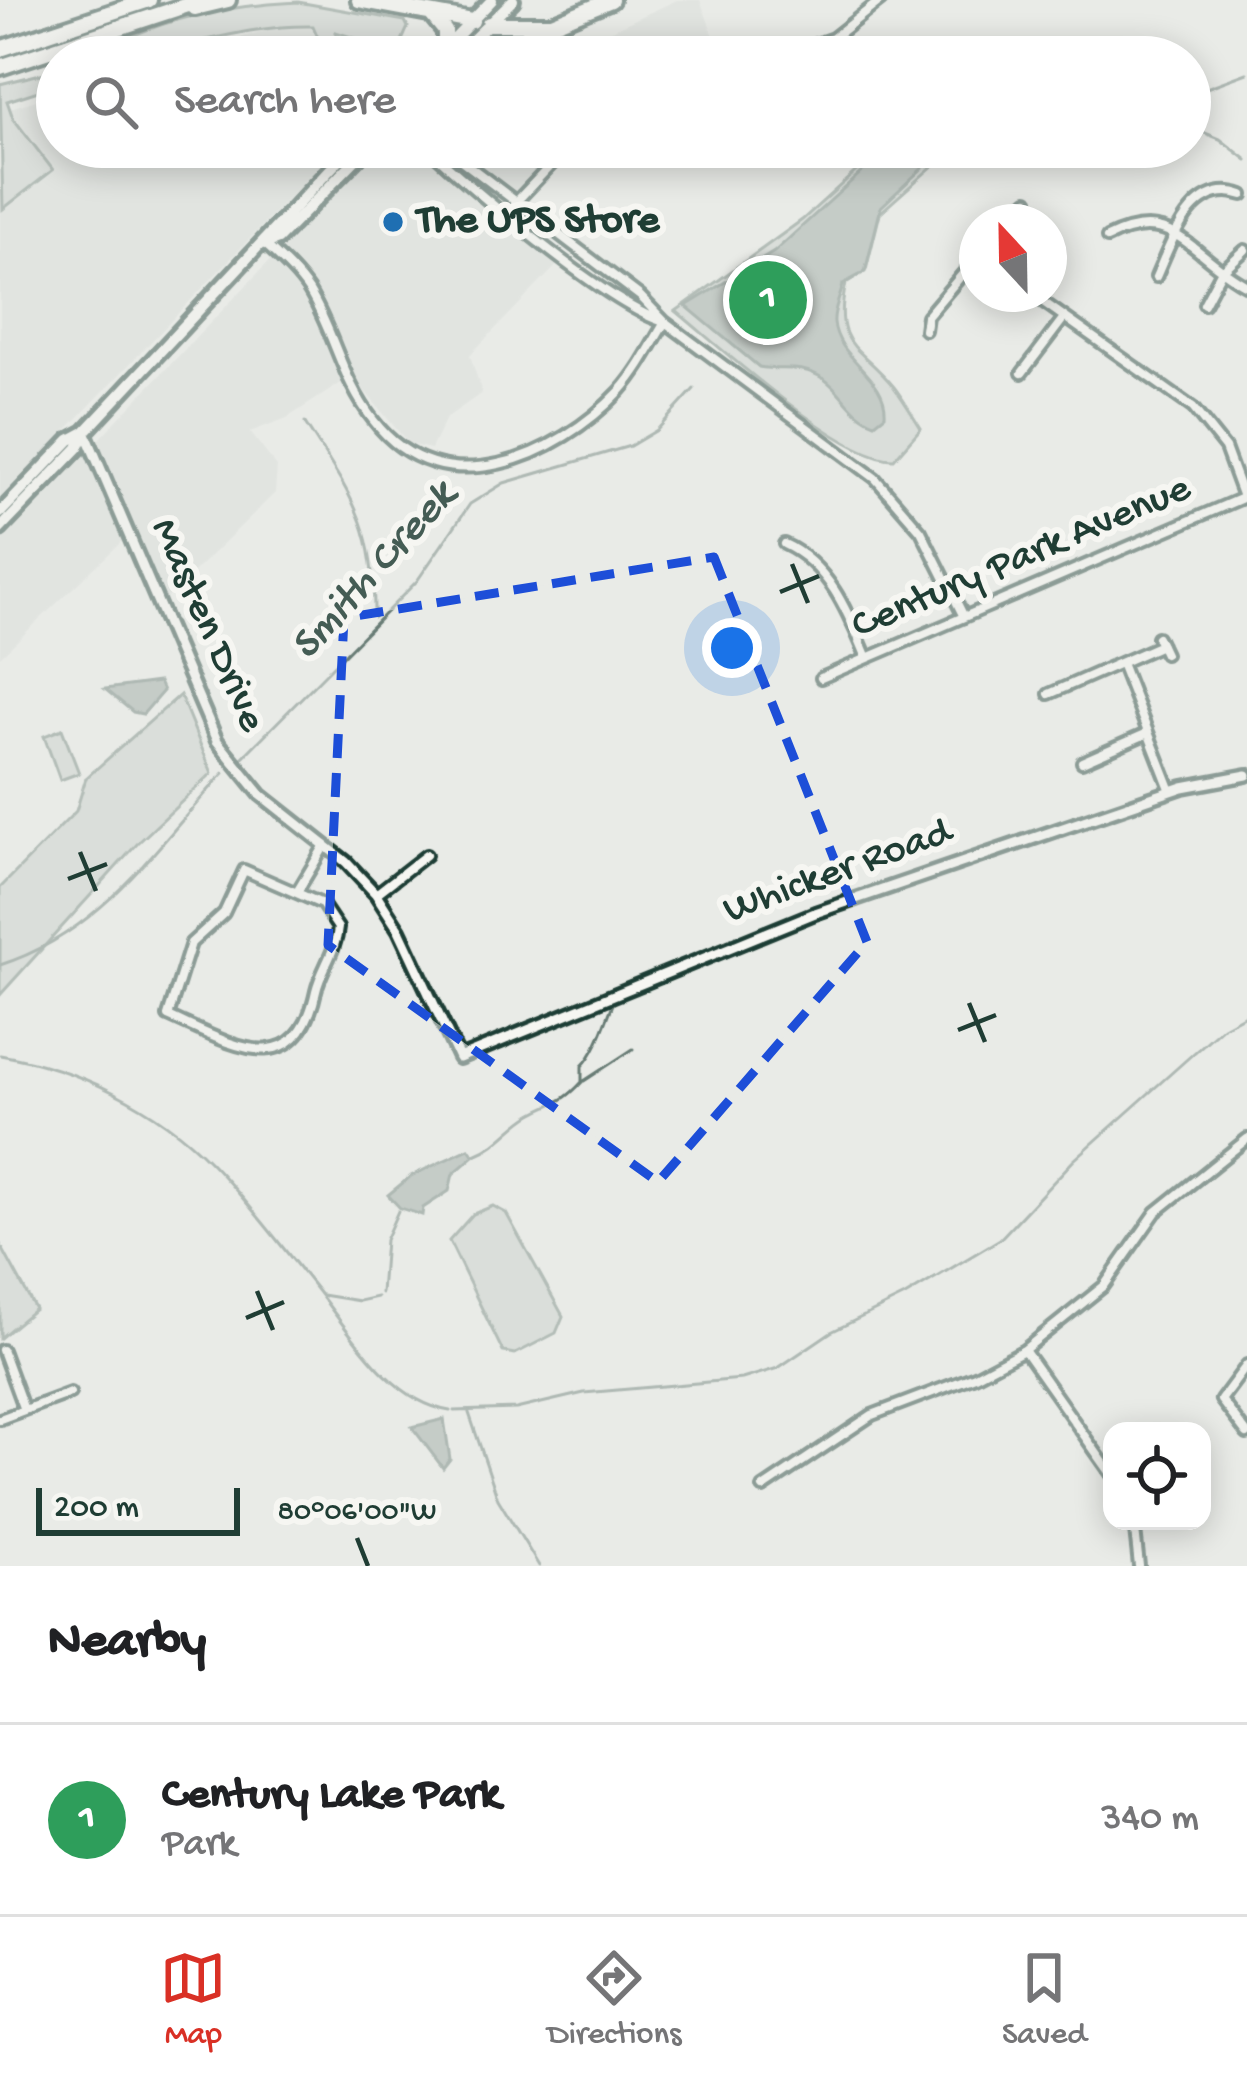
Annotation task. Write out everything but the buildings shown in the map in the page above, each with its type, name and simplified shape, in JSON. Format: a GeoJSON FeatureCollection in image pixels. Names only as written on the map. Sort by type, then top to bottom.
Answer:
{"type":"FeatureCollection","features":[{"type":"Feature","properties":{"kind":"highway"},"geometry":{"type":"LineString","coordinates":[[40,36],[149,0]]}},
{"type":"Feature","properties":{"kind":"highway"},"geometry":{"type":"LineString","coordinates":[[95,36],[203,0]]}},
{"type":"Feature","properties":{"kind":"highway"},"geometry":{"type":"LineString","coordinates":[[126,26],[228,0]]}},
{"type":"Feature","properties":{"kind":"highway"},"geometry":{"type":"LineString","coordinates":[[359,0],[472,21]]}},
{"type":"Feature","properties":{"kind":"highway"},"geometry":{"type":"LineString","coordinates":[[489,24],[552,24],[611,0]]}},
{"type":"Feature","properties":{"kind":"highway"},"geometry":{"type":"LineString","coordinates":[[428,13],[443,26],[444,36]]}},
{"type":"Feature","properties":{"kind":"highway"},"geometry":{"type":"LineString","coordinates":[[0,49],[36,37]]}},
{"type":"Feature","properties":{"kind":"highway"},"geometry":{"type":"LineString","coordinates":[[0,67],[36,55]]}},
{"type":"Feature","properties":{"kind":"main road"},"geometry":{"type":"LineString","coordinates":[[460,36],[492,0]]}},
{"type":"Feature","properties":{"kind":"main road"},"geometry":{"type":"LineString","coordinates":[[472,36],[513,0]]}},
{"type":"Feature","properties":{"kind":"main road"},"geometry":{"type":"LineString","coordinates":[[472,21],[489,24]]}},
{"type":"Feature","properties":{"kind":"main road"},"geometry":{"type":"LineString","coordinates":[[0,513],[70,440],[85,432],[331,168]]}},
{"type":"Feature","properties":{"kind":"main road"},"geometry":{"type":"LineString","coordinates":[[265,244],[278,239],[347,168]]}},
{"type":"Feature","properties":{"kind":"main road"},"geometry":{"type":"LineString","coordinates":[[0,529],[78,448],[85,432]]}},
{"type":"Feature","properties":{"kind":"street"},"geometry":{"type":"LineString","coordinates":[[835,36],[881,0]]}},
{"type":"Feature","properties":{"kind":"street"},"geometry":{"type":"LineString","coordinates":[[457,168],[508,217],[607,289],[664,322]]}},
{"type":"Feature","properties":{"kind":"street"},"geometry":{"type":"LineString","coordinates":[[464,168],[616,278],[664,322],[888,490],[931,547],[964,617]]}},
{"type":"Feature","properties":{"kind":"street"},"geometry":{"type":"LineString","coordinates":[[508,217],[548,168]]}},
{"type":"Feature","properties":{"kind":"street"},"geometry":{"type":"LineString","coordinates":[[1156,277],[1190,208],[1225,192],[1243,195]]}},
{"type":"Feature","properties":{"kind":"street"},"geometry":{"type":"LineString","coordinates":[[1024,204],[1028,200]]}},
{"type":"Feature","properties":{"kind":"street"},"geometry":{"type":"LineString","coordinates":[[1107,238],[1144,222],[1174,235],[1247,286]]}},
{"type":"Feature","properties":{"kind":"street"},"geometry":{"type":"LineString","coordinates":[[265,244],[309,292],[344,378],[380,429],[418,456],[453,467],[497,466],[564,439],[625,385],[664,322]]}},
{"type":"Feature","properties":{"kind":"street"},"geometry":{"type":"LineString","coordinates":[[1204,304],[1221,272],[1245,250]]}},
{"type":"Feature","properties":{"kind":"street"},"geometry":{"type":"LineString","coordinates":[[607,289],[616,278]]}},
{"type":"Feature","properties":{"kind":"street"},"geometry":{"type":"LineString","coordinates":[[926,330],[927,316],[959,278]]}},
{"type":"Feature","properties":{"kind":"street"},"geometry":{"type":"LineString","coordinates":[[1054,312],[1193,408],[1225,448],[1245,496]]}},
{"type":"Feature","properties":{"kind":"street"},"geometry":{"type":"LineString","coordinates":[[1022,373],[1063,319]]}},
{"type":"Feature","properties":{"kind":"street","name":"Masten Drive"},"geometry":{"type":"LineString","coordinates":[[85,432],[217,741],[261,795],[326,844],[376,894],[399,930],[459,1058]]}},
{"type":"Feature","properties":{"kind":"street","name":"Century Park Avenue"},"geometry":{"type":"LineString","coordinates":[[821,678],[1245,496]]}},
{"type":"Feature","properties":{"kind":"street"},"geometry":{"type":"LineString","coordinates":[[784,544],[801,553],[832,587],[867,658]]}},
{"type":"Feature","properties":{"kind":"street"},"geometry":{"type":"LineString","coordinates":[[1049,694],[1161,645]]}},
{"type":"Feature","properties":{"kind":"street"},"geometry":{"type":"LineString","coordinates":[[1121,663],[1171,791]]}},
{"type":"Feature","properties":{"kind":"street"},"geometry":{"type":"LineString","coordinates":[[1082,762],[1148,733]]}},
{"type":"Feature","properties":{"kind":"street","name":"Whicker Road"},"geometry":{"type":"LineString","coordinates":[[459,1058],[822,910],[1171,791],[1247,775]]}},
{"type":"Feature","properties":{"kind":"street"},"geometry":{"type":"LineString","coordinates":[[297,892],[326,844]]}},
{"type":"Feature","properties":{"kind":"street"},"geometry":{"type":"LineString","coordinates":[[376,894],[427,855]]}},
{"type":"Feature","properties":{"kind":"street"},"geometry":{"type":"LineString","coordinates":[[244,870],[297,892],[329,909],[338,928],[313,1015],[297,1038],[273,1050],[254,1050],[168,1016],[191,943],[224,913],[244,870]]}},
{"type":"Feature","properties":{"kind":"street"},"geometry":{"type":"LineString","coordinates":[[764,1488],[872,1415],[975,1376],[1024,1350],[1104,1286],[1156,1212],[1247,1138]]}},
{"type":"Feature","properties":{"kind":"street"},"geometry":{"type":"LineString","coordinates":[[1024,1350],[1103,1461]]}},
{"type":"Feature","properties":{"kind":"street"},"geometry":{"type":"LineString","coordinates":[[2,1351],[25,1410]]}},
{"type":"Feature","properties":{"kind":"street"},"geometry":{"type":"LineString","coordinates":[[1247,1364],[1221,1400],[1247,1434]]}},
{"type":"Feature","properties":{"kind":"street"},"geometry":{"type":"LineString","coordinates":[[0,1420],[70,1393]]}},
{"type":"Feature","properties":{"kind":"street"},"geometry":{"type":"LineString","coordinates":[[1135,1530],[1138,1566]]}},
{"type":"Feature","properties":{"kind":"highlighted area"},"geometry":{"type":"Polygon","coordinates":[[[714,557],[867,942],[658,1182],[328,945],[344,618],[714,557]]]}},
{"type":"Feature","properties":{"kind":"shaded area"},"geometry":{"type":"Polygon","coordinates":[[[677,0],[700,0],[714,36],[599,36],[677,0]]]}},
{"type":"Feature","properties":{"kind":"shaded area"},"geometry":{"type":"Polygon","coordinates":[[[298,2],[405,21],[408,27],[404,36],[336,32],[336,36],[317,36],[313,26],[228,36],[133,36],[192,16],[298,2]]]}},
{"type":"Feature","properties":{"kind":"shaded area"},"geometry":{"type":"Polygon","coordinates":[[[318,14],[326,36],[246,36],[318,14]]]}},
{"type":"Feature","properties":{"kind":"shaded area"},"geometry":{"type":"Polygon","coordinates":[[[510,32],[545,36],[503,36],[510,32]]]}},
{"type":"Feature","properties":{"kind":"shaded area"},"geometry":{"type":"Polygon","coordinates":[[[36,75],[36,92],[7,101],[13,118],[36,148],[36,168],[53,170],[3,209],[0,84],[36,75]]]}},
{"type":"Feature","properties":{"kind":"shaded area"},"geometry":{"type":"Polygon","coordinates":[[[36,100],[36,168],[318,168],[0,499],[0,111],[36,100]]]}},
{"type":"Feature","properties":{"kind":"shaded area"},"geometry":{"type":"Polygon","coordinates":[[[359,168],[539,168],[496,212],[561,261],[470,355],[482,393],[446,418],[431,449],[409,444],[352,376],[287,418],[250,432],[277,467],[275,493],[163,602],[133,531],[0,657],[0,542],[359,168]]]}},
{"type":"Feature","properties":{"kind":"shaded area"},"geometry":{"type":"Polygon","coordinates":[[[860,168],[930,168],[880,213],[866,270],[846,283],[843,304],[843,321],[852,343],[894,387],[921,428],[894,459],[872,454],[814,422],[676,311],[802,220],[860,168]]]}},
{"type":"Feature","properties":{"kind":"shaded area"},"geometry":{"type":"Polygon","coordinates":[[[866,168],[923,168],[881,207],[865,272],[843,284],[836,307],[837,335],[884,401],[885,415],[875,423],[815,374],[759,367],[686,306],[774,252],[866,168]]]}},
{"type":"Feature","properties":{"kind":"shaded area"},"geometry":{"type":"Polygon","coordinates":[[[159,682],[163,691],[143,714],[133,712],[105,689],[159,682]]]}},
{"type":"Feature","properties":{"kind":"shaded area"},"geometry":{"type":"Polygon","coordinates":[[[180,695],[212,773],[138,843],[0,995],[0,888],[76,811],[86,778],[180,695]]]}},
{"type":"Feature","properties":{"kind":"shaded area"},"geometry":{"type":"Polygon","coordinates":[[[62,729],[79,773],[60,780],[44,736],[62,729]]]}},
{"type":"Feature","properties":{"kind":"shaded area"},"geometry":{"type":"Polygon","coordinates":[[[469,1149],[474,1156],[453,1174],[449,1191],[423,1208],[422,1215],[400,1208],[388,1195],[411,1176],[469,1149]]]}},
{"type":"Feature","properties":{"kind":"shaded area"},"geometry":{"type":"Polygon","coordinates":[[[493,1206],[506,1213],[563,1316],[556,1333],[515,1354],[503,1352],[449,1241],[473,1214],[493,1206]]]}},
{"type":"Feature","properties":{"kind":"shaded area"},"geometry":{"type":"Polygon","coordinates":[[[0,1244],[35,1309],[0,1338],[0,1244]]]}},
{"type":"Feature","properties":{"kind":"shaded area"},"geometry":{"type":"Polygon","coordinates":[[[444,1419],[450,1459],[443,1468],[412,1427],[444,1419]]]}},
{"type":"Feature","properties":{"kind":"waterway","name":"Smith Creek"},"geometry":{"type":"LineString","coordinates":[[1211,86],[1247,73]]}},
{"type":"Feature","properties":{"kind":"waterway"},"geometry":{"type":"LineString","coordinates":[[1211,135],[1247,160]]}},
{"type":"Feature","properties":{"kind":"waterway","name":"Smith Creek"},"geometry":{"type":"LineString","coordinates":[[242,758],[417,581],[470,504],[504,483],[630,446],[657,430],[694,389]]}},
{"type":"Feature","properties":{"kind":"waterway"},"geometry":{"type":"LineString","coordinates":[[305,423],[358,513],[370,558],[374,617]]}},
{"type":"Feature","properties":{"kind":"waterway","name":"Smith Creek"},"geometry":{"type":"LineString","coordinates":[[0,965],[36,951],[98,910],[224,773]]}},
{"type":"Feature","properties":{"kind":"waterway"},"geometry":{"type":"LineString","coordinates":[[475,1155],[582,1082],[582,1066],[613,1004]]}},
{"type":"Feature","properties":{"kind":"waterway"},"geometry":{"type":"LineString","coordinates":[[454,1411],[516,1409],[584,1393],[742,1379],[778,1368],[831,1332],[905,1296],[1000,1239],[1074,1160],[1223,1027],[1247,1014]]}},
{"type":"Feature","properties":{"kind":"waterway"},"geometry":{"type":"LineString","coordinates":[[584,1081],[633,1049]]}},
{"type":"Feature","properties":{"kind":"waterway"},"geometry":{"type":"LineString","coordinates":[[0,1055],[86,1080],[166,1124],[211,1163],[250,1207],[372,1361],[408,1394],[450,1411]]}},
{"type":"Feature","properties":{"kind":"waterway"},"geometry":{"type":"LineString","coordinates":[[381,1293],[385,1240],[398,1211]]}},
{"type":"Feature","properties":{"kind":"waterway"},"geometry":{"type":"LineString","coordinates":[[322,1295],[359,1301],[377,1297]]}},
{"type":"Feature","properties":{"kind":"waterway"},"geometry":{"type":"LineString","coordinates":[[469,1413],[498,1499],[539,1566]]}},
{"type":"Feature","properties":{"kind":"place","name":"The UPS Store"},"geometry":{"type":"Point","coordinates":[393,222]}},
{"type":"Feature","properties":{"kind":"place","name":"Century Lake Park"},"geometry":{"type":"Point","coordinates":[768,300]}}]}
